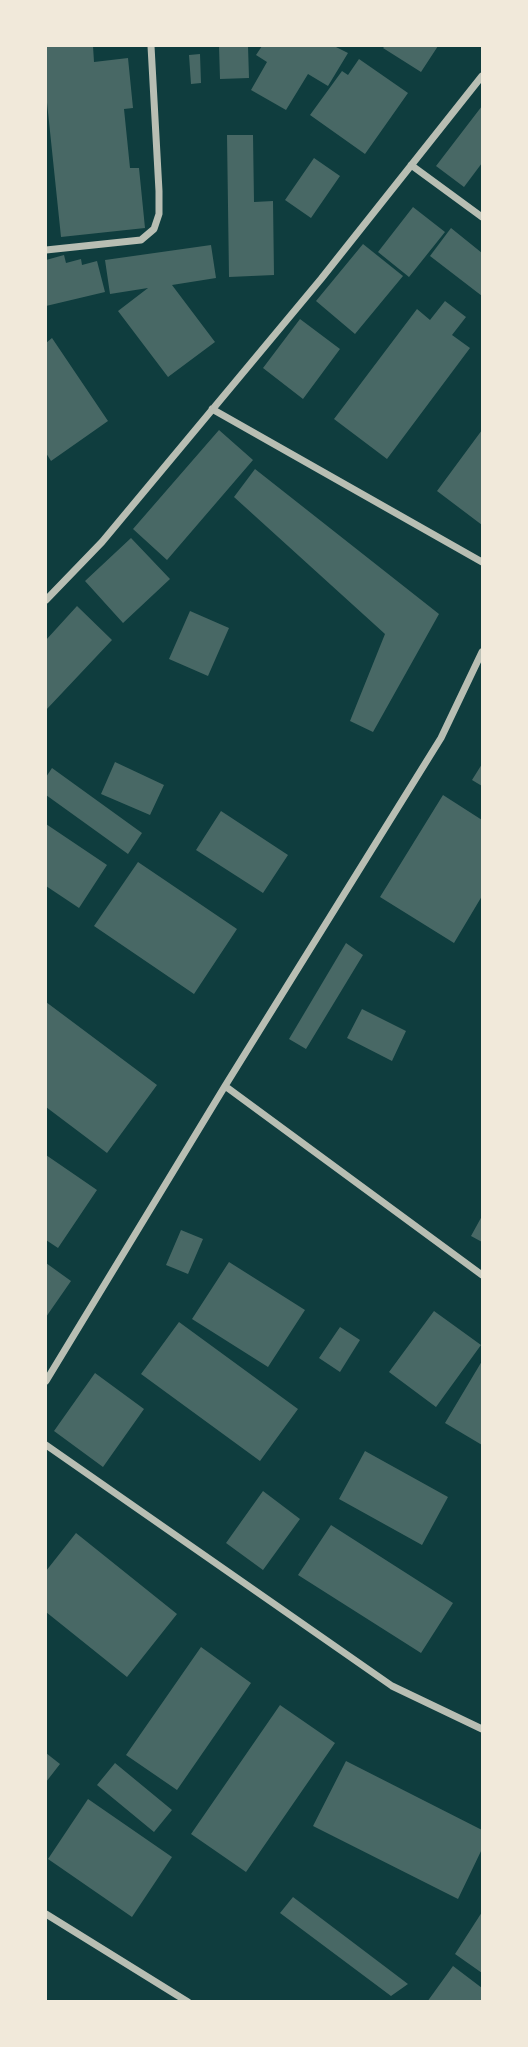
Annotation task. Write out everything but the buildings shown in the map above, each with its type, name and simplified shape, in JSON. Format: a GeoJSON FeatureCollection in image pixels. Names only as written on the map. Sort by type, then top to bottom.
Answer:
{"type":"FeatureCollection","features":[{"type":"Feature","properties":{"kind":"street"},"geometry":{"type":"LineString","coordinates":[[46,250],[141,240],[154,229],[159,214],[159,191],[151,46]]}},
{"type":"Feature","properties":{"kind":"street"},"geometry":{"type":"LineString","coordinates":[[46,600],[102,542],[321,279],[482,76]]}},
{"type":"Feature","properties":{"kind":"street"},"geometry":{"type":"LineString","coordinates":[[411,165],[482,217]]}},
{"type":"Feature","properties":{"kind":"street"},"geometry":{"type":"LineString","coordinates":[[212,409],[482,562]]}},
{"type":"Feature","properties":{"kind":"street"},"geometry":{"type":"LineString","coordinates":[[46,1381],[441,738],[482,652]]}},
{"type":"Feature","properties":{"kind":"street"},"geometry":{"type":"LineString","coordinates":[[225,1086],[482,1275]]}},
{"type":"Feature","properties":{"kind":"street"},"geometry":{"type":"LineString","coordinates":[[46,1446],[392,1686],[482,1729]]}},
{"type":"Feature","properties":{"kind":"street"},"geometry":{"type":"LineString","coordinates":[[46,1914],[188,2001]]}}]}
